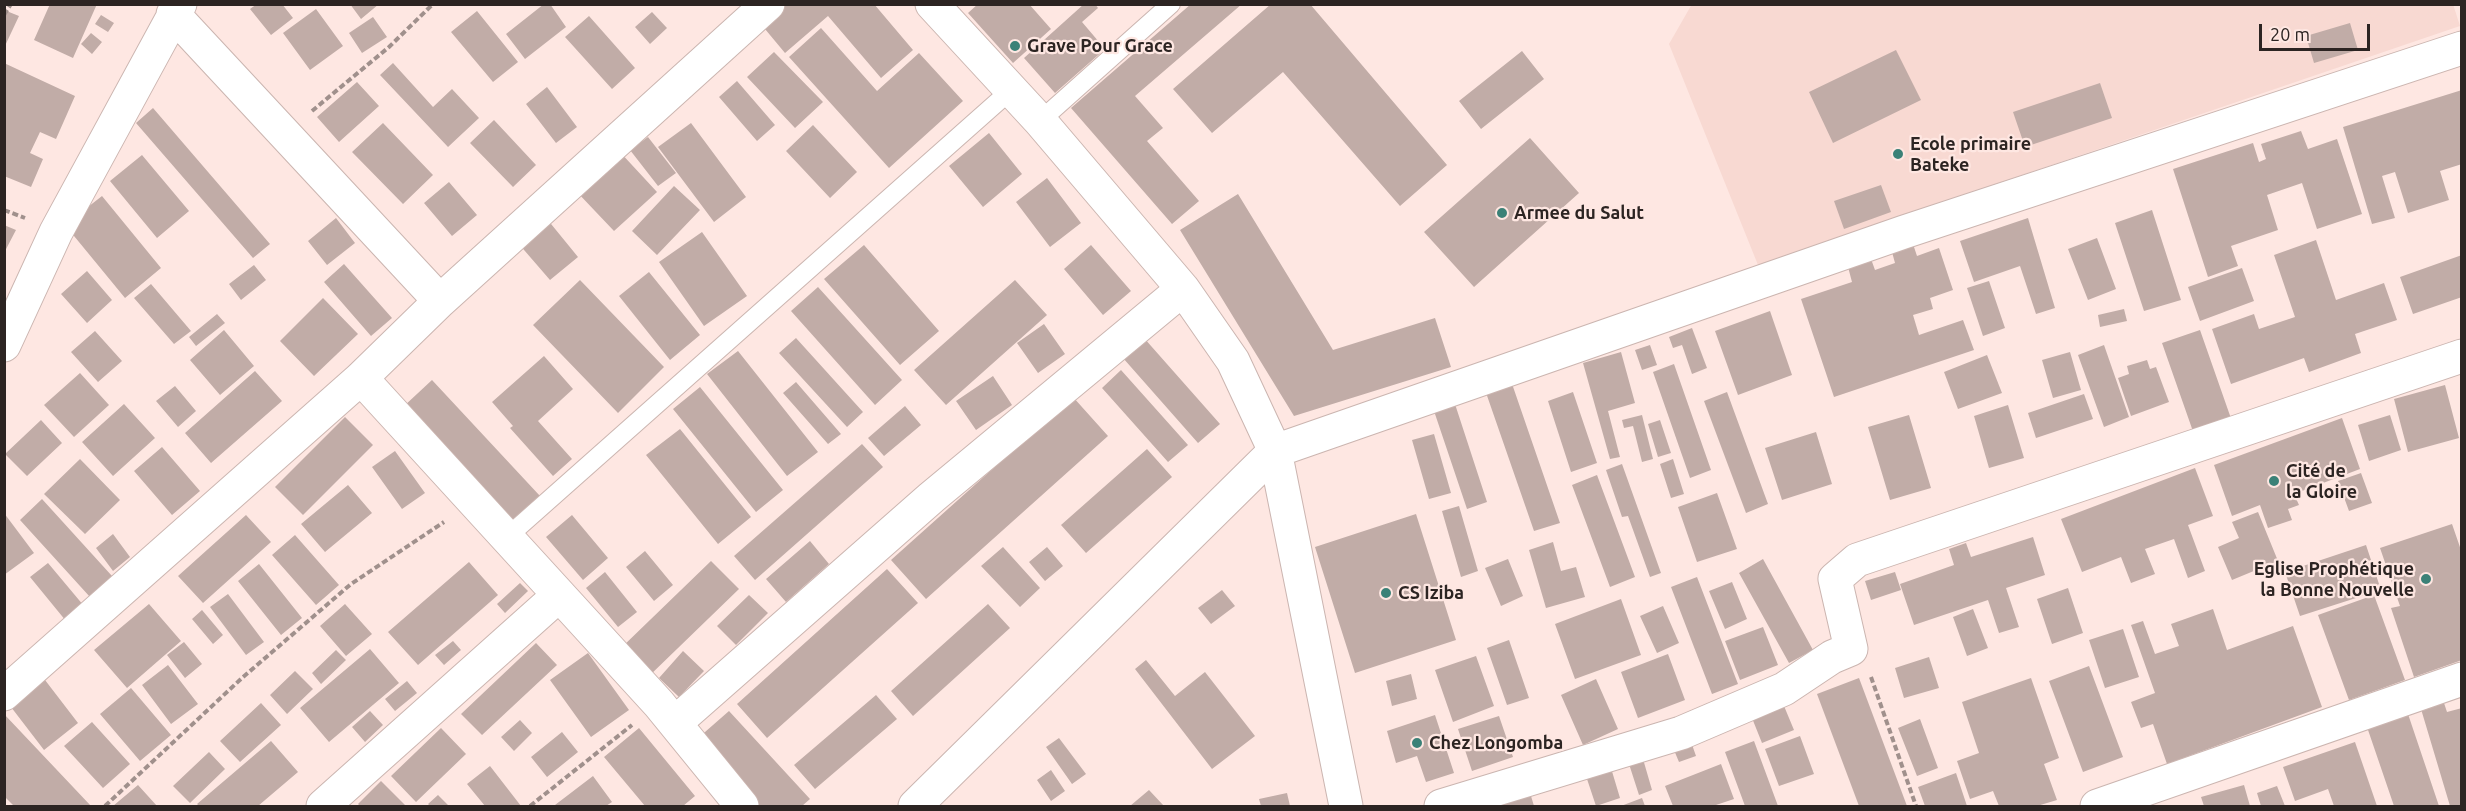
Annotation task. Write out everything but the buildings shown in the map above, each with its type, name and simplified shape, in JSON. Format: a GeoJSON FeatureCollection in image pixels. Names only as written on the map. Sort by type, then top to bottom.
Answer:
{"type":"FeatureCollection","features":[{"type":"Feature","properties":{"kind":"street"},"geometry":{"type":"LineString","coordinates":[[4,694],[361,378],[440,301],[768,4]]}},
{"type":"Feature","properties":{"kind":"street"},"geometry":{"type":"LineString","coordinates":[[932,4],[1040,121],[1183,289],[1233,361],[1275,451],[1346,807]]}},
{"type":"Feature","properties":{"kind":"street"},"geometry":{"type":"LineString","coordinates":[[4,345],[56,232],[176,9],[284,135],[440,301]]}},
{"type":"Feature","properties":{"kind":"street"},"geometry":{"type":"LineString","coordinates":[[915,807],[1275,451],[1904,232],[2462,48]]}},
{"type":"Feature","properties":{"kind":"street"},"geometry":{"type":"LineString","coordinates":[[667,714],[1183,289]]}},
{"type":"Feature","properties":{"kind":"street"},"geometry":{"type":"LineString","coordinates":[[1441,807],[1681,733],[1784,689],[1832,657],[1851,648],[1835,579],[1857,560],[2462,356]]}},
{"type":"Feature","properties":{"kind":"street"},"geometry":{"type":"LineString","coordinates":[[361,378],[667,714],[742,807]]}},
{"type":"Feature","properties":{"kind":"street"},"geometry":{"type":"LineString","coordinates":[[323,807],[558,596]]}},
{"type":"Feature","properties":{"kind":"street"},"geometry":{"type":"LineString","coordinates":[[2097,807],[2462,679]]}},
{"type":"Feature","properties":{"kind":"lane"},"geometry":{"type":"LineString","coordinates":[[1040,121],[1171,4]]}},
{"type":"Feature","properties":{"kind":"lane"},"geometry":{"type":"LineString","coordinates":[[506,538],[1011,90]]}},
{"type":"Feature","properties":{"kind":"path"},"geometry":{"type":"LineString","coordinates":[[4,15],[10,4]]}},
{"type":"Feature","properties":{"kind":"path"},"geometry":{"type":"LineString","coordinates":[[284,135],[388,47],[433,4]]}},
{"type":"Feature","properties":{"kind":"path"},"geometry":{"type":"LineString","coordinates":[[105,807],[242,678],[351,584],[473,502]]}},
{"type":"Feature","properties":{"kind":"path"},"geometry":{"type":"LineString","coordinates":[[1851,648],[1863,653],[1916,807]]}},
{"type":"Feature","properties":{"kind":"path"},"geometry":{"type":"LineString","coordinates":[[530,807],[667,714]]}},
{"type":"Feature","properties":{"kind":"shaded area","name":"Ecole primaire Bateke"},"geometry":{"type":"Polygon","coordinates":[[[1692,4],[2453,4],[2460,26],[1758,265],[1669,44],[1692,4]]]}},
{"type":"Feature","properties":{"kind":"place","name":"Grave Pour Grace"},"geometry":{"type":"Point","coordinates":[1015,46]}},
{"type":"Feature","properties":{"kind":"place","name":"Ecole primaire Bateke"},"geometry":{"type":"Point","coordinates":[1898,154]}},
{"type":"Feature","properties":{"kind":"place","name":"Armee du Salut"},"geometry":{"type":"Point","coordinates":[1502,213]}},
{"type":"Feature","properties":{"kind":"place","name":"Cité de la Gloire"},"geometry":{"type":"Point","coordinates":[2274,481]}},
{"type":"Feature","properties":{"kind":"place","name":"Eglise Prophétique la Bonne Nouvelle"},"geometry":{"type":"Point","coordinates":[2426,579]}},
{"type":"Feature","properties":{"kind":"place","name":"CS Iziba"},"geometry":{"type":"Point","coordinates":[1386,593]}},
{"type":"Feature","properties":{"kind":"place","name":"Chez Longomba"},"geometry":{"type":"Point","coordinates":[1417,743]}}]}
